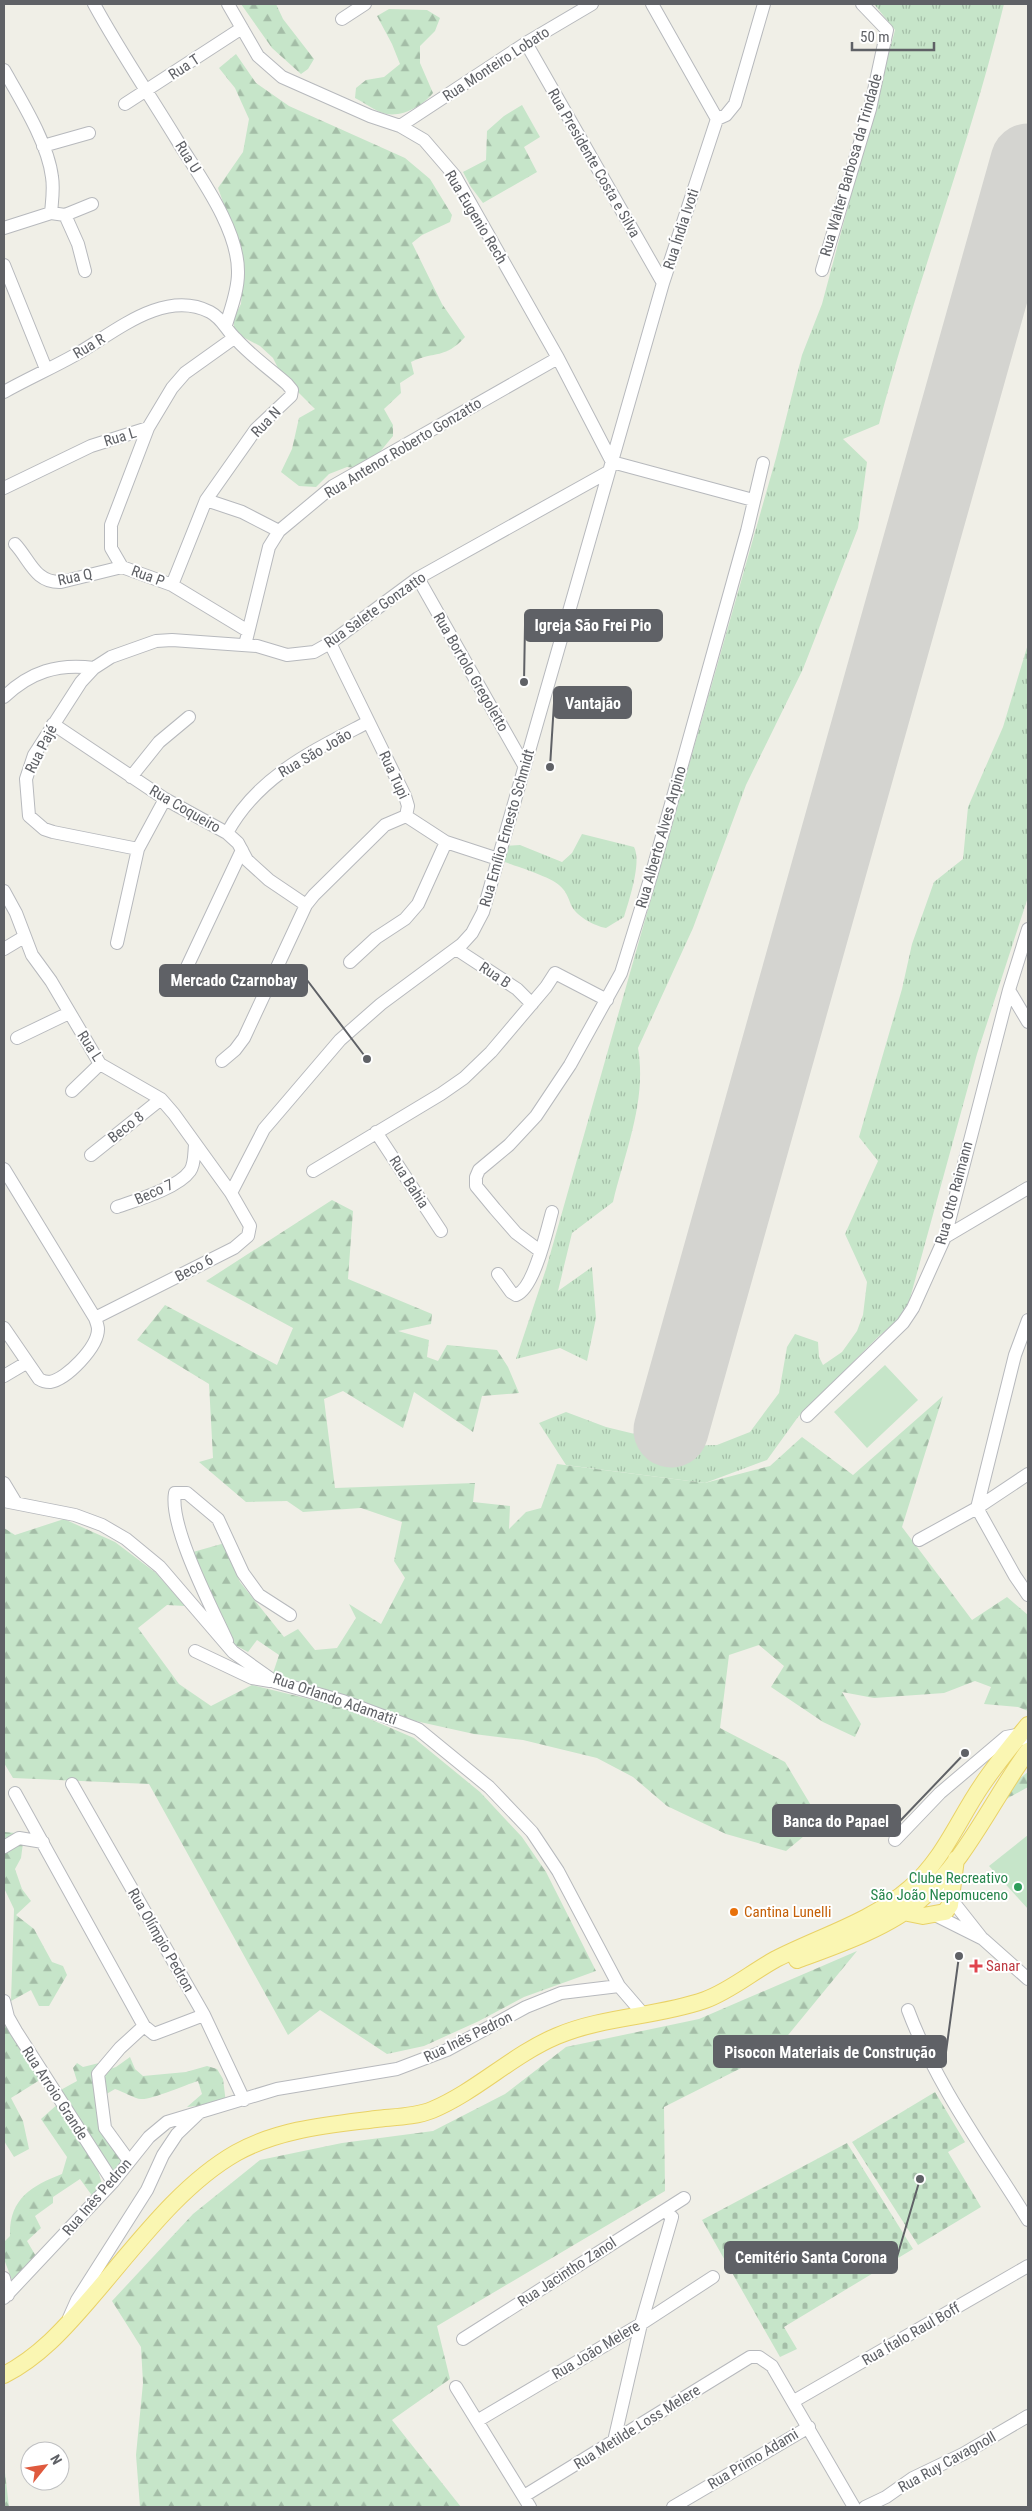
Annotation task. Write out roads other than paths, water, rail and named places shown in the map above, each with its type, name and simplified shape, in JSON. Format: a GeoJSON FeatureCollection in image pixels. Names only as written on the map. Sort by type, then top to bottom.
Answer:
{"type":"FeatureCollection","features":[{"type":"Feature","properties":{"kind":"main road"},"geometry":{"type":"LineString","coordinates":[[927,1883],[980,1788],[1026,1734]]}},
{"type":"Feature","properties":{"kind":"main road"},"geometry":{"type":"LineString","coordinates":[[749,1975],[782,1966],[832,1947],[903,1912],[913,1896],[956,1859],[973,1837],[1028,1751]]}},
{"type":"Feature","properties":{"kind":"main road"},"geometry":{"type":"LineString","coordinates":[[903,1912],[934,1915],[945,1912],[951,1899],[956,1859]]}},
{"type":"Feature","properties":{"kind":"main road"},"geometry":{"type":"LineString","coordinates":[[4,2374],[38,2352],[64,2328],[164,2214],[208,2172],[235,2154],[260,2142],[304,2128],[429,2111],[458,2097],[506,2065],[557,2036],[586,2027],[706,1999],[776,1960],[913,1896]]}},
{"type":"Feature","properties":{"kind":"street","name":"Rua U"},"geometry":{"type":"LineString","coordinates":[[94,4],[114,40],[200,177],[233,243],[238,272],[234,300],[226,324]]}},
{"type":"Feature","properties":{"kind":"street","name":"Rua Eugenio Rech"},"geometry":{"type":"LineString","coordinates":[[228,4],[258,56],[282,78],[370,116],[400,126],[424,140],[455,176],[558,358],[610,467]]}},
{"type":"Feature","properties":{"kind":"street"},"geometry":{"type":"LineString","coordinates":[[342,19],[365,4]]}},
{"type":"Feature","properties":{"kind":"street","name":"Rua Monteiro Lobato"},"geometry":{"type":"LineString","coordinates":[[400,126],[526,43],[592,4]]}},
{"type":"Feature","properties":{"kind":"street"},"geometry":{"type":"LineString","coordinates":[[652,4],[717,119],[726,114],[735,104],[764,4]]}},
{"type":"Feature","properties":{"kind":"street","name":"Rua Walter Barbosa da Trindade"},"geometry":{"type":"LineString","coordinates":[[822,270],[870,109],[887,30],[862,4]]}},
{"type":"Feature","properties":{"kind":"street","name":"Rua T"},"geometry":{"type":"LineString","coordinates":[[125,104],[242,28]]}},
{"type":"Feature","properties":{"kind":"street","name":"Rua Presidente Costa e Silva"},"geometry":{"type":"LineString","coordinates":[[526,43],[663,283]]}},
{"type":"Feature","properties":{"kind":"street"},"geometry":{"type":"LineString","coordinates":[[4,70],[43,146],[53,179],[51,212]]}},
{"type":"Feature","properties":{"kind":"street","name":"Rua Índia Ivoti"},"geometry":{"type":"LineString","coordinates":[[610,467],[663,283],[717,119]]}},
{"type":"Feature","properties":{"kind":"street"},"geometry":{"type":"LineString","coordinates":[[43,146],[89,133]]}},
{"type":"Feature","properties":{"kind":"street"},"geometry":{"type":"LineString","coordinates":[[4,228],[51,212],[65,214],[92,204]]}},
{"type":"Feature","properties":{"kind":"street"},"geometry":{"type":"LineString","coordinates":[[65,214],[78,244],[85,271]]}},
{"type":"Feature","properties":{"kind":"street"},"geometry":{"type":"LineString","coordinates":[[4,265],[46,369]]}},
{"type":"Feature","properties":{"kind":"street","name":"Rua N"},"geometry":{"type":"LineString","coordinates":[[172,584],[206,500],[256,429],[290,396],[292,390],[234,338],[226,324],[204,310],[177,306]]}},
{"type":"Feature","properties":{"kind":"street","name":"Rua R"},"geometry":{"type":"LineString","coordinates":[[4,392],[46,369],[75,356],[130,321],[177,306]]}},
{"type":"Feature","properties":{"kind":"street","name":"Rua L"},"geometry":{"type":"LineString","coordinates":[[4,488],[91,446],[148,428],[172,388],[185,373],[234,338]]}},
{"type":"Feature","properties":{"kind":"street","name":"Rua Antenor Roberto Gonzatto"},"geometry":{"type":"LineString","coordinates":[[245,645],[269,547],[279,531],[333,486],[558,358]]}},
{"type":"Feature","properties":{"kind":"street","name":"Rua P"},"geometry":{"type":"LineString","coordinates":[[148,428],[111,525],[111,548],[122,567],[172,584],[248,631]]}},
{"type":"Feature","properties":{"kind":"street","name":"Rua Alberto Alves Arpino"},"geometry":{"type":"LineString","coordinates":[[540,1251],[516,1233],[476,1186],[476,1176],[479,1170],[509,1145],[536,1116],[570,1065],[621,973],[651,876],[747,531],[763,463]]}},
{"type":"Feature","properties":{"kind":"street"},"geometry":{"type":"LineString","coordinates":[[610,467],[753,500]]}},
{"type":"Feature","properties":{"kind":"street","name":"Rua Salete Gonzatto"},"geometry":{"type":"LineString","coordinates":[[94,668],[112,657],[156,641],[245,645],[270,649],[287,655],[314,652],[330,643],[418,578],[610,467]]}},
{"type":"Feature","properties":{"kind":"street","name":"Rua Emílio Ernesto Schmidt"},"geometry":{"type":"LineString","coordinates":[[231,1193],[264,1129],[340,1040],[381,1004],[456,949],[472,933],[483,912],[610,467]]}},
{"type":"Feature","properties":{"kind":"street"},"geometry":{"type":"LineString","coordinates":[[206,500],[242,512],[279,531]]}},
{"type":"Feature","properties":{"kind":"street","name":"Rua Q"},"geometry":{"type":"LineString","coordinates":[[15,544],[41,578],[51,583],[122,567]]}},
{"type":"Feature","properties":{"kind":"street","name":"Rua Bortolo Gregoletto"},"geometry":{"type":"LineString","coordinates":[[418,578],[525,766]]}},
{"type":"Feature","properties":{"kind":"street","name":"Rua Tupi"},"geometry":{"type":"LineString","coordinates":[[330,643],[405,796],[408,806],[406,816],[446,842],[498,859]]}},
{"type":"Feature","properties":{"kind":"street"},"geometry":{"type":"LineString","coordinates":[[4,697],[30,676],[48,669],[74,665],[94,668]]}},
{"type":"Feature","properties":{"kind":"street","name":"Rua Pajé"},"geometry":{"type":"LineString","coordinates":[[94,668],[81,682],[53,724],[28,768],[26,797],[29,816],[44,829],[53,832],[138,849]]}},
{"type":"Feature","properties":{"kind":"street"},"geometry":{"type":"LineString","coordinates":[[131,777],[159,742],[189,717]]}},
{"type":"Feature","properties":{"kind":"street","name":"Rua São João"},"geometry":{"type":"LineString","coordinates":[[227,833],[236,817],[250,799],[283,769],[368,722]]}},
{"type":"Feature","properties":{"kind":"street","name":"Rua Coqueiro"},"geometry":{"type":"LineString","coordinates":[[53,724],[165,799],[227,833],[242,850],[247,860],[269,880],[306,906]]}},
{"type":"Feature","properties":{"kind":"street"},"geometry":{"type":"LineString","coordinates":[[116,943],[138,849],[165,799]]}},
{"type":"Feature","properties":{"kind":"street"},"geometry":{"type":"LineString","coordinates":[[222,1061],[235,1050],[244,1038],[306,906],[314,895],[385,825],[406,816]]}},
{"type":"Feature","properties":{"kind":"street"},"geometry":{"type":"LineString","coordinates":[[350,962],[376,938],[405,919],[418,904],[446,842]]}},
{"type":"Feature","properties":{"kind":"street"},"geometry":{"type":"LineString","coordinates":[[178,986],[242,850]]}},
{"type":"Feature","properties":{"kind":"street","name":"Rua L"},"geometry":{"type":"LineString","coordinates":[[4,891],[16,913],[24,937],[100,1064],[161,1099],[231,1193]]}},
{"type":"Feature","properties":{"kind":"street","name":"Rua Otto Raimann"},"geometry":{"type":"LineString","coordinates":[[807,1416],[903,1323],[913,1308],[945,1237],[1009,990],[1028,928]]}},
{"type":"Feature","properties":{"kind":"street"},"geometry":{"type":"LineString","coordinates":[[4,949],[24,937]]}},
{"type":"Feature","properties":{"kind":"street","name":"Rua B"},"geometry":{"type":"LineString","coordinates":[[456,949],[517,989],[532,1004]]}},
{"type":"Feature","properties":{"kind":"street"},"geometry":{"type":"LineString","coordinates":[[314,1171],[464,1078],[491,1052],[532,1004],[554,973],[607,1000]]}},
{"type":"Feature","properties":{"kind":"street"},"geometry":{"type":"LineString","coordinates":[[1009,990],[1028,1022]]}},
{"type":"Feature","properties":{"kind":"street"},"geometry":{"type":"LineString","coordinates":[[17,1038],[69,1013]]}},
{"type":"Feature","properties":{"kind":"street"},"geometry":{"type":"LineString","coordinates":[[72,1091],[100,1064]]}},
{"type":"Feature","properties":{"kind":"street","name":"Beco 8"},"geometry":{"type":"LineString","coordinates":[[91,1155],[161,1099]]}},
{"type":"Feature","properties":{"kind":"street","name":"Rua Bahia"},"geometry":{"type":"LineString","coordinates":[[376,1132],[441,1231]]}},
{"type":"Feature","properties":{"kind":"street","name":"Beco 7"},"geometry":{"type":"LineString","coordinates":[[117,1207],[173,1185],[184,1177],[191,1170],[195,1145]]}},
{"type":"Feature","properties":{"kind":"street"},"geometry":{"type":"LineString","coordinates":[[4,1170],[95,1318],[98,1330],[94,1343],[77,1365],[60,1379],[48,1382],[39,1379],[26,1363],[4,1328]]}},
{"type":"Feature","properties":{"kind":"street"},"geometry":{"type":"LineString","coordinates":[[945,1237],[1028,1188]]}},
{"type":"Feature","properties":{"kind":"street","name":"Beco 6"},"geometry":{"type":"LineString","coordinates":[[95,1318],[234,1248],[248,1236],[250,1226],[231,1193]]}},
{"type":"Feature","properties":{"kind":"street"},"geometry":{"type":"LineString","coordinates":[[498,1274],[511,1292],[516,1295],[520,1293],[532,1275],[552,1212]]}},
{"type":"Feature","properties":{"kind":"street"},"geometry":{"type":"LineString","coordinates":[[1028,1320],[1015,1354],[977,1508],[1015,1576],[1028,1595]]}},
{"type":"Feature","properties":{"kind":"street"},"geometry":{"type":"LineString","coordinates":[[4,1376],[26,1363]]}},
{"type":"Feature","properties":{"kind":"street"},"geometry":{"type":"LineString","coordinates":[[919,1540],[977,1508],[1028,1474]]}},
{"type":"Feature","properties":{"kind":"street"},"geometry":{"type":"LineString","coordinates":[[4,1483],[10,1502]]}},
{"type":"Feature","properties":{"kind":"street"},"geometry":{"type":"LineString","coordinates":[[233,1652],[188,1550],[179,1523],[174,1500],[175,1493],[187,1493],[218,1519],[243,1573],[259,1595],[290,1615]]}},
{"type":"Feature","properties":{"kind":"street","name":"Rua Orlando Adamatti"},"geometry":{"type":"LineString","coordinates":[[10,1502],[75,1515],[102,1525],[126,1539],[160,1568],[233,1652],[275,1682],[344,1701],[418,1729],[489,1787],[532,1832],[558,1871],[619,1986],[644,2015]]}},
{"type":"Feature","properties":{"kind":"street"},"geometry":{"type":"LineString","coordinates":[[195,1651],[252,1678],[275,1682]]}},
{"type":"Feature","properties":{"kind":"street"},"geometry":{"type":"LineString","coordinates":[[895,1840],[940,1793],[1006,1737],[1026,1734]]}},
{"type":"Feature","properties":{"kind":"street"},"geometry":{"type":"LineString","coordinates":[[964,1774],[980,1788]]}},
{"type":"Feature","properties":{"kind":"street","name":"Rua Olímpio Pedron"},"geometry":{"type":"LineString","coordinates":[[72,1784],[204,2015],[244,2100]]}},
{"type":"Feature","properties":{"kind":"street"},"geometry":{"type":"LineString","coordinates":[[16,1793],[144,2026],[154,2034],[204,2015]]}},
{"type":"Feature","properties":{"kind":"street"},"geometry":{"type":"LineString","coordinates":[[4,1847],[19,1838],[43,1842]]}},
{"type":"Feature","properties":{"kind":"street"},"geometry":{"type":"LineString","coordinates":[[927,1883],[951,1899],[983,1939],[1028,1979]]}},
{"type":"Feature","properties":{"kind":"street"},"geometry":{"type":"LineString","coordinates":[[913,1896],[934,1915],[983,1939]]}},
{"type":"Feature","properties":{"kind":"street","name":"Rua Inês Pedron"},"geometry":{"type":"LineString","coordinates":[[6,2296],[113,2182],[149,2137],[167,2122],[277,2090],[397,2069],[447,2050],[526,2007],[561,1994],[619,1986]]}},
{"type":"Feature","properties":{"kind":"street","name":"Rua Arroio Grande"},"geometry":{"type":"LineString","coordinates":[[4,2000],[8,2017],[16,2031],[113,2182]]}},
{"type":"Feature","properties":{"kind":"street"},"geometry":{"type":"LineString","coordinates":[[908,2010],[918,2036],[938,2074],[1028,2220]]}},
{"type":"Feature","properties":{"kind":"street"},"geometry":{"type":"LineString","coordinates":[[129,2161],[105,2128],[98,2074],[120,2048],[144,2026]]}},
{"type":"Feature","properties":{"kind":"street","name":"Rua Inês Pedron"},"geometry":{"type":"LineString","coordinates":[[64,2328],[77,2300],[147,2190],[163,2154],[177,2134],[200,2112]]}},
{"type":"Feature","properties":{"kind":"street","name":"Rua Jacintho Zanol"},"geometry":{"type":"LineString","coordinates":[[463,2339],[667,2214],[684,2198]]}},
{"type":"Feature","properties":{"kind":"street"},"geometry":{"type":"LineString","coordinates":[[614,2441],[667,2214]]}},
{"type":"Feature","properties":{"kind":"street","name":"Rua Ítalo Raul Boff"},"geometry":{"type":"LineString","coordinates":[[794,2401],[1028,2266]]}},
{"type":"Feature","properties":{"kind":"street","name":"Rua João Melere"},"geometry":{"type":"LineString","coordinates":[[477,2421],[640,2324],[713,2276]]}},
{"type":"Feature","properties":{"kind":"street"},"geometry":{"type":"LineString","coordinates":[[4,2278],[6,2296]]}},
{"type":"Feature","properties":{"kind":"street","name":"Rua Metilde Loss Melere"},"geometry":{"type":"LineString","coordinates":[[527,2502],[614,2441],[750,2357],[759,2357],[767,2361],[794,2401]]}},
{"type":"Feature","properties":{"kind":"street"},"geometry":{"type":"LineString","coordinates":[[456,2387],[527,2502]]}},
{"type":"Feature","properties":{"kind":"street"},"geometry":{"type":"LineString","coordinates":[[794,2401],[850,2506]]}},
{"type":"Feature","properties":{"kind":"street","name":"Rua Ruy Cavagnoll"},"geometry":{"type":"LineString","coordinates":[[866,2507],[886,2497],[913,2478],[963,2454],[1028,2416]]}},
{"type":"Feature","properties":{"kind":"street","name":"Rua Primo Adami"},"geometry":{"type":"LineString","coordinates":[[672,2507],[809,2427]]}},
{"type":"Feature","properties":{"kind":"place","name":"Igreja São Frei Pio"},"geometry":{"type":"Point","coordinates":[524,682]}},
{"type":"Feature","properties":{"kind":"place","name":"Vantajão"},"geometry":{"type":"Point","coordinates":[550,767]}},
{"type":"Feature","properties":{"kind":"place","name":"Mercado Czarnobay"},"geometry":{"type":"Point","coordinates":[367,1059]}},
{"type":"Feature","properties":{"kind":"place","name":"Banca do Papael"},"geometry":{"type":"Point","coordinates":[965,1753]}},
{"type":"Feature","properties":{"kind":"place","name":"Clube Recreativo São João Nepomuceno"},"geometry":{"type":"Point","coordinates":[1018,1887]}},
{"type":"Feature","properties":{"kind":"place","name":"Cantina Lunelli"},"geometry":{"type":"Point","coordinates":[734,1912]}},
{"type":"Feature","properties":{"kind":"place","name":"Pisocon Materiais de Construção"},"geometry":{"type":"Point","coordinates":[959,1956]}},
{"type":"Feature","properties":{"kind":"place","name":"Sanar"},"geometry":{"type":"Point","coordinates":[976,1966]}},
{"type":"Feature","properties":{"kind":"place","name":"Cemitério Santa Corona"},"geometry":{"type":"Point","coordinates":[920,2179]}}]}
